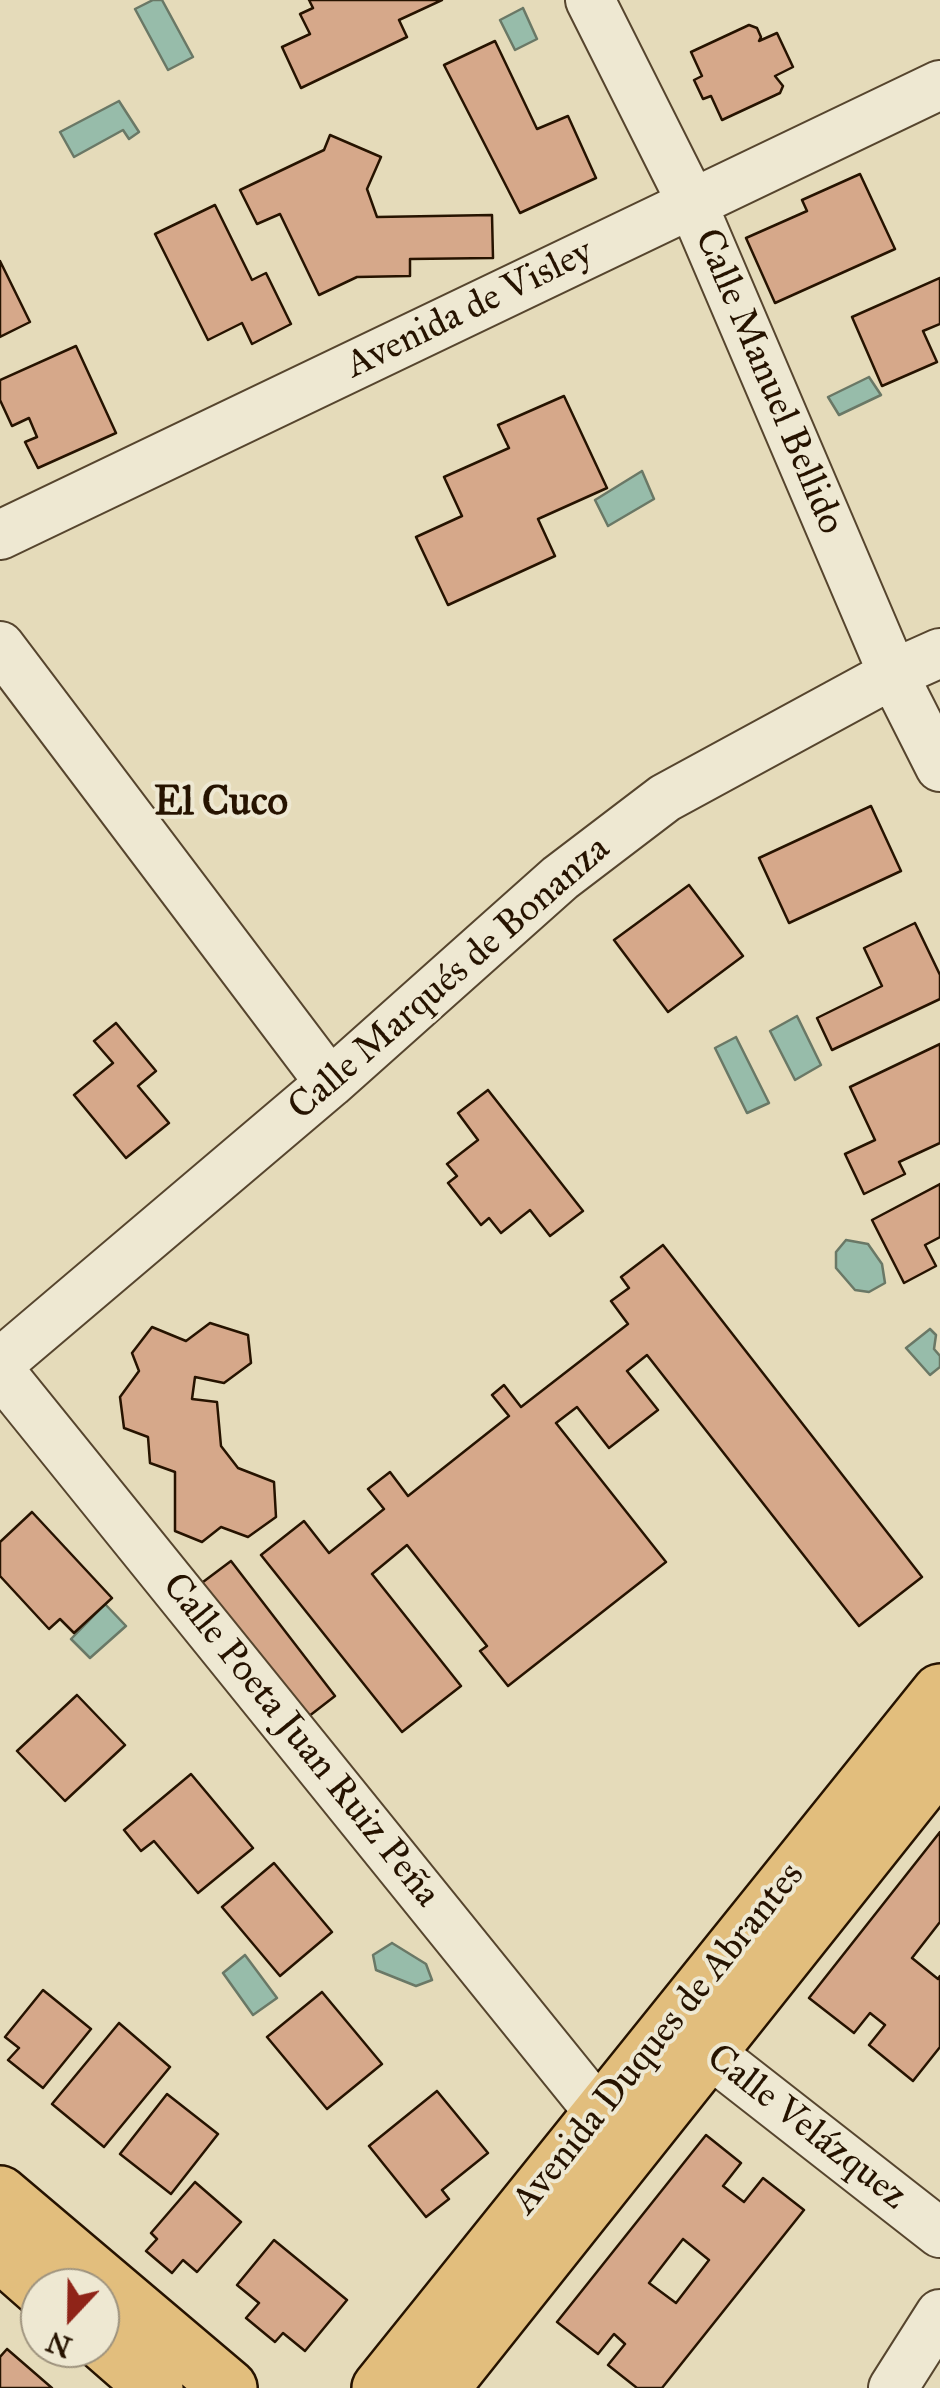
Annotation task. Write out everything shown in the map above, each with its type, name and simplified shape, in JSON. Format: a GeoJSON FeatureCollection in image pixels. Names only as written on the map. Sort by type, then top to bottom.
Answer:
{"type":"FeatureCollection","features":[{"type":"Feature","properties":{"kind":"main road","name":"Avenida Duques de Abrantes"},"geometry":{"type":"LineString","coordinates":[[440,2388],[938,1698]]}},
{"type":"Feature","properties":{"kind":"main road","name":"Avenida Duques de Abrantes"},"geometry":{"type":"LineString","coordinates":[[380,2388],[600,2112],[690,2037],[940,1761]]}},
{"type":"Feature","properties":{"kind":"main road"},"geometry":{"type":"LineString","coordinates":[[0,2194],[229,2388]]}},
{"type":"Feature","properties":{"kind":"main road"},"geometry":{"type":"LineString","coordinates":[[0,2253],[20,2270]]}},
{"type":"Feature","properties":{"kind":"main road"},"geometry":{"type":"LineString","coordinates":[[120,2357],[156,2388]]}},
{"type":"Feature","properties":{"kind":"street","name":"Calle Manuel Bellido"},"geometry":{"type":"LineString","coordinates":[[590,0],[692,204],[893,674],[940,767]]}},
{"type":"Feature","properties":{"kind":"street","name":"Avenida de Visley"},"geometry":{"type":"LineString","coordinates":[[0,534],[940,85]]}},
{"type":"Feature","properties":{"kind":"street"},"geometry":{"type":"LineString","coordinates":[[0,646],[330,1083]]}},
{"type":"Feature","properties":{"kind":"street","name":"Calle Marqués de Bonanza"},"geometry":{"type":"LineString","coordinates":[[0,1367],[330,1083],[560,878],[665,798],[893,674],[940,653]]}},
{"type":"Feature","properties":{"kind":"street","name":"Calle Poeta Juan Ruiz Peña"},"geometry":{"type":"LineString","coordinates":[[0,1367],[600,2112]]}},
{"type":"Feature","properties":{"kind":"street","name":"Calle Velázquez"},"geometry":{"type":"LineString","coordinates":[[690,2037],[940,2233]]}},
{"type":"Feature","properties":{"kind":"street"},"geometry":{"type":"LineString","coordinates":[[893,2388],[940,2314]]}},
{"type":"Feature","properties":{"kind":"shaded area"},"geometry":{"type":"Polygon","coordinates":[[[162,0],[193,57],[168,70],[135,9],[162,0]]]}},
{"type":"Feature","properties":{"kind":"shaded area"},"geometry":{"type":"Polygon","coordinates":[[[523,8],[537,39],[515,50],[500,20],[523,8]]]}},
{"type":"Feature","properties":{"kind":"shaded area"},"geometry":{"type":"Polygon","coordinates":[[[119,101],[139,132],[129,139],[123,130],[74,157],[60,132],[119,101]]]}},
{"type":"Feature","properties":{"kind":"shaded area"},"geometry":{"type":"Polygon","coordinates":[[[869,377],[881,395],[839,415],[828,397],[869,377]]]}},
{"type":"Feature","properties":{"kind":"shaded area"},"geometry":{"type":"Polygon","coordinates":[[[642,471],[654,499],[608,526],[595,500],[642,471]]]}},
{"type":"Feature","properties":{"kind":"shaded area"},"geometry":{"type":"Polygon","coordinates":[[[797,1016],[821,1065],[795,1080],[770,1031],[797,1016]]]}},
{"type":"Feature","properties":{"kind":"shaded area"},"geometry":{"type":"Polygon","coordinates":[[[736,1037],[769,1103],[747,1113],[715,1048],[736,1037]]]}},
{"type":"Feature","properties":{"kind":"shaded area"},"geometry":{"type":"Polygon","coordinates":[[[846,1240],[868,1244],[882,1264],[885,1283],[869,1292],[855,1290],[836,1268],[836,1252],[846,1240]]]}},
{"type":"Feature","properties":{"kind":"shaded area"},"geometry":{"type":"Polygon","coordinates":[[[930,1329],[936,1335],[934,1349],[940,1356],[940,1367],[930,1375],[906,1348],[930,1329]]]}},
{"type":"Feature","properties":{"kind":"shaded area"},"geometry":{"type":"Polygon","coordinates":[[[105,1604],[126,1626],[90,1658],[71,1639],[105,1604]]]}},
{"type":"Feature","properties":{"kind":"shaded area"},"geometry":{"type":"Polygon","coordinates":[[[392,1943],[426,1964],[432,1980],[416,1986],[376,1970],[373,1955],[392,1943]]]}},
{"type":"Feature","properties":{"kind":"shaded area"},"geometry":{"type":"Polygon","coordinates":[[[245,1955],[277,1998],[253,2015],[223,1973],[245,1955]]]}},
{"type":"Feature","properties":{"kind":"building"},"geometry":{"type":"Polygon","coordinates":[[[309,0],[442,0],[399,20],[407,37],[301,88],[282,47],[310,34],[300,14],[313,8],[309,0]]]}},
{"type":"Feature","properties":{"kind":"building"},"geometry":{"type":"Polygon","coordinates":[[[749,25],[757,28],[759,41],[777,33],[793,67],[775,76],[783,86],[780,93],[722,120],[711,96],[703,99],[694,80],[702,76],[691,52],[749,25]]]}},
{"type":"Feature","properties":{"kind":"building"},"geometry":{"type":"Polygon","coordinates":[[[495,41],[537,129],[568,116],[596,178],[520,213],[444,65],[495,41]]]}},
{"type":"Feature","properties":{"kind":"building"},"geometry":{"type":"Polygon","coordinates":[[[330,135],[381,157],[367,189],[377,217],[492,215],[493,258],[410,259],[410,276],[357,277],[319,295],[280,214],[257,224],[240,190],[324,150],[330,135]]]}},
{"type":"Feature","properties":{"kind":"building"},"geometry":{"type":"Polygon","coordinates":[[[860,174],[895,249],[775,303],[746,238],[807,211],[802,200],[860,174]]]}},
{"type":"Feature","properties":{"kind":"building"},"geometry":{"type":"Polygon","coordinates":[[[215,205],[252,280],[266,273],[291,324],[252,344],[242,323],[208,340],[155,234],[215,205]]]}},
{"type":"Feature","properties":{"kind":"building"},"geometry":{"type":"Polygon","coordinates":[[[0,261],[30,322],[0,337],[0,261]]]}},
{"type":"Feature","properties":{"kind":"building"},"geometry":{"type":"Polygon","coordinates":[[[940,278],[940,324],[923,331],[937,362],[882,386],[852,317],[940,278]]]}},
{"type":"Feature","properties":{"kind":"building"},"geometry":{"type":"Polygon","coordinates":[[[76,346],[116,433],[38,468],[25,442],[37,437],[29,418],[12,426],[0,400],[0,380],[76,346]]]}},
{"type":"Feature","properties":{"kind":"building"},"geometry":{"type":"Polygon","coordinates":[[[564,396],[607,488],[538,519],[555,556],[448,605],[416,537],[462,516],[444,477],[509,448],[498,425],[564,396]]]}},
{"type":"Feature","properties":{"kind":"building"},"geometry":{"type":"Polygon","coordinates":[[[871,806],[901,871],[789,923],[759,858],[871,806]]]}},
{"type":"Feature","properties":{"kind":"building"},"geometry":{"type":"Polygon","coordinates":[[[689,885],[743,956],[668,1012],[614,940],[689,885]]]}},
{"type":"Feature","properties":{"kind":"building"},"geometry":{"type":"Polygon","coordinates":[[[915,923],[940,975],[940,999],[832,1050],[817,1018],[882,986],[864,948],[915,923]]]}},
{"type":"Feature","properties":{"kind":"building"},"geometry":{"type":"Polygon","coordinates":[[[116,1023],[156,1071],[138,1086],[169,1123],[126,1158],[74,1095],[113,1063],[94,1041],[116,1023]]]}},
{"type":"Feature","properties":{"kind":"building"},"geometry":{"type":"Polygon","coordinates":[[[940,1044],[940,1143],[899,1162],[905,1174],[864,1194],[845,1154],[875,1140],[850,1087],[940,1044]]]}},
{"type":"Feature","properties":{"kind":"building"},"geometry":{"type":"Polygon","coordinates":[[[488,1090],[583,1211],[550,1236],[530,1210],[501,1233],[489,1218],[481,1225],[448,1183],[457,1176],[447,1164],[478,1140],[458,1113],[488,1090]]]}},
{"type":"Feature","properties":{"kind":"building"},"geometry":{"type":"Polygon","coordinates":[[[940,1184],[940,1237],[925,1245],[936,1266],[904,1283],[872,1220],[940,1184]]]}},
{"type":"Feature","properties":{"kind":"building"},"geometry":{"type":"Polygon","coordinates":[[[663,1245],[922,1577],[859,1626],[647,1355],[627,1371],[658,1410],[609,1448],[577,1407],[556,1423],[666,1562],[508,1686],[480,1651],[487,1646],[407,1545],[372,1574],[461,1686],[402,1732],[261,1555],[304,1521],[329,1553],[384,1509],[368,1489],[390,1472],[408,1496],[509,1416],[492,1395],[504,1385],[521,1407],[628,1324],[611,1301],[629,1288],[621,1277],[663,1245]]]}},
{"type":"Feature","properties":{"kind":"building"},"geometry":{"type":"Polygon","coordinates":[[[210,1323],[248,1335],[251,1363],[224,1383],[195,1377],[192,1399],[217,1402],[221,1446],[238,1468],[274,1482],[276,1517],[248,1537],[221,1527],[202,1542],[175,1531],[175,1472],[150,1463],[148,1437],[124,1428],[120,1397],[139,1371],[132,1353],[152,1327],[186,1341],[210,1323]]]}},
{"type":"Feature","properties":{"kind":"building"},"geometry":{"type":"Polygon","coordinates":[[[32,1512],[112,1598],[74,1633],[60,1619],[49,1629],[0,1576],[0,1542],[32,1512]]]}},
{"type":"Feature","properties":{"kind":"building"},"geometry":{"type":"Polygon","coordinates":[[[231,1561],[335,1696],[304,1720],[199,1585],[231,1561]]]}},
{"type":"Feature","properties":{"kind":"building"},"geometry":{"type":"Polygon","coordinates":[[[77,1695],[125,1745],[65,1801],[17,1751],[77,1695]]]}},
{"type":"Feature","properties":{"kind":"building"},"geometry":{"type":"Polygon","coordinates":[[[191,1774],[253,1848],[198,1893],[154,1841],[141,1851],[124,1830],[191,1774]]]}},
{"type":"Feature","properties":{"kind":"building"},"geometry":{"type":"Polygon","coordinates":[[[940,1832],[940,1922],[912,1958],[938,1979],[940,1976],[940,2047],[913,2081],[869,2045],[885,2025],[870,2013],[854,2033],[809,1998],[940,1832]]]}},
{"type":"Feature","properties":{"kind":"building"},"geometry":{"type":"Polygon","coordinates":[[[274,1863],[332,1932],[280,1976],[222,1907],[274,1863]]]}},
{"type":"Feature","properties":{"kind":"building"},"geometry":{"type":"Polygon","coordinates":[[[43,1990],[91,2029],[43,2088],[8,2060],[19,2048],[5,2037],[43,1990]]]}},
{"type":"Feature","properties":{"kind":"building"},"geometry":{"type":"Polygon","coordinates":[[[322,1992],[382,2064],[327,2109],[267,2037],[322,1992]]]}},
{"type":"Feature","properties":{"kind":"building"},"geometry":{"type":"Polygon","coordinates":[[[119,2023],[170,2067],[104,2147],[52,2104],[119,2023]]]}},
{"type":"Feature","properties":{"kind":"building"},"geometry":{"type":"Polygon","coordinates":[[[437,2091],[488,2153],[442,2190],[449,2199],[426,2217],[369,2146],[437,2091]]]}},
{"type":"Feature","properties":{"kind":"building"},"geometry":{"type":"Polygon","coordinates":[[[167,2094],[218,2134],[171,2194],[120,2154],[167,2094]]]}},
{"type":"Feature","properties":{"kind":"building"},"geometry":{"type":"Polygon","coordinates":[[[706,2135],[741,2163],[723,2186],[744,2202],[763,2178],[804,2210],[662,2388],[637,2388],[608,2365],[625,2344],[614,2334],[598,2354],[557,2322],[706,2135]],[[683,2239],[649,2283],[676,2303],[709,2260],[683,2239]]]}},
{"type":"Feature","properties":{"kind":"building"},"geometry":{"type":"Polygon","coordinates":[[[195,2182],[241,2222],[197,2272],[183,2260],[172,2273],[146,2251],[157,2239],[151,2233],[195,2182]]]}},
{"type":"Feature","properties":{"kind":"building"},"geometry":{"type":"Polygon","coordinates":[[[274,2240],[347,2300],[305,2351],[283,2333],[275,2342],[246,2318],[259,2303],[237,2285],[274,2240]]]}},
{"type":"Feature","properties":{"kind":"building"},"geometry":{"type":"Polygon","coordinates":[[[7,2349],[20,2360],[20,2368],[29,2368],[52,2388],[0,2388],[0,2357],[7,2349]]]}},
{"type":"Feature","properties":{"kind":"district","name":"El Cuco"},"geometry":{"type":"Point","coordinates":[221,804]}}]}
